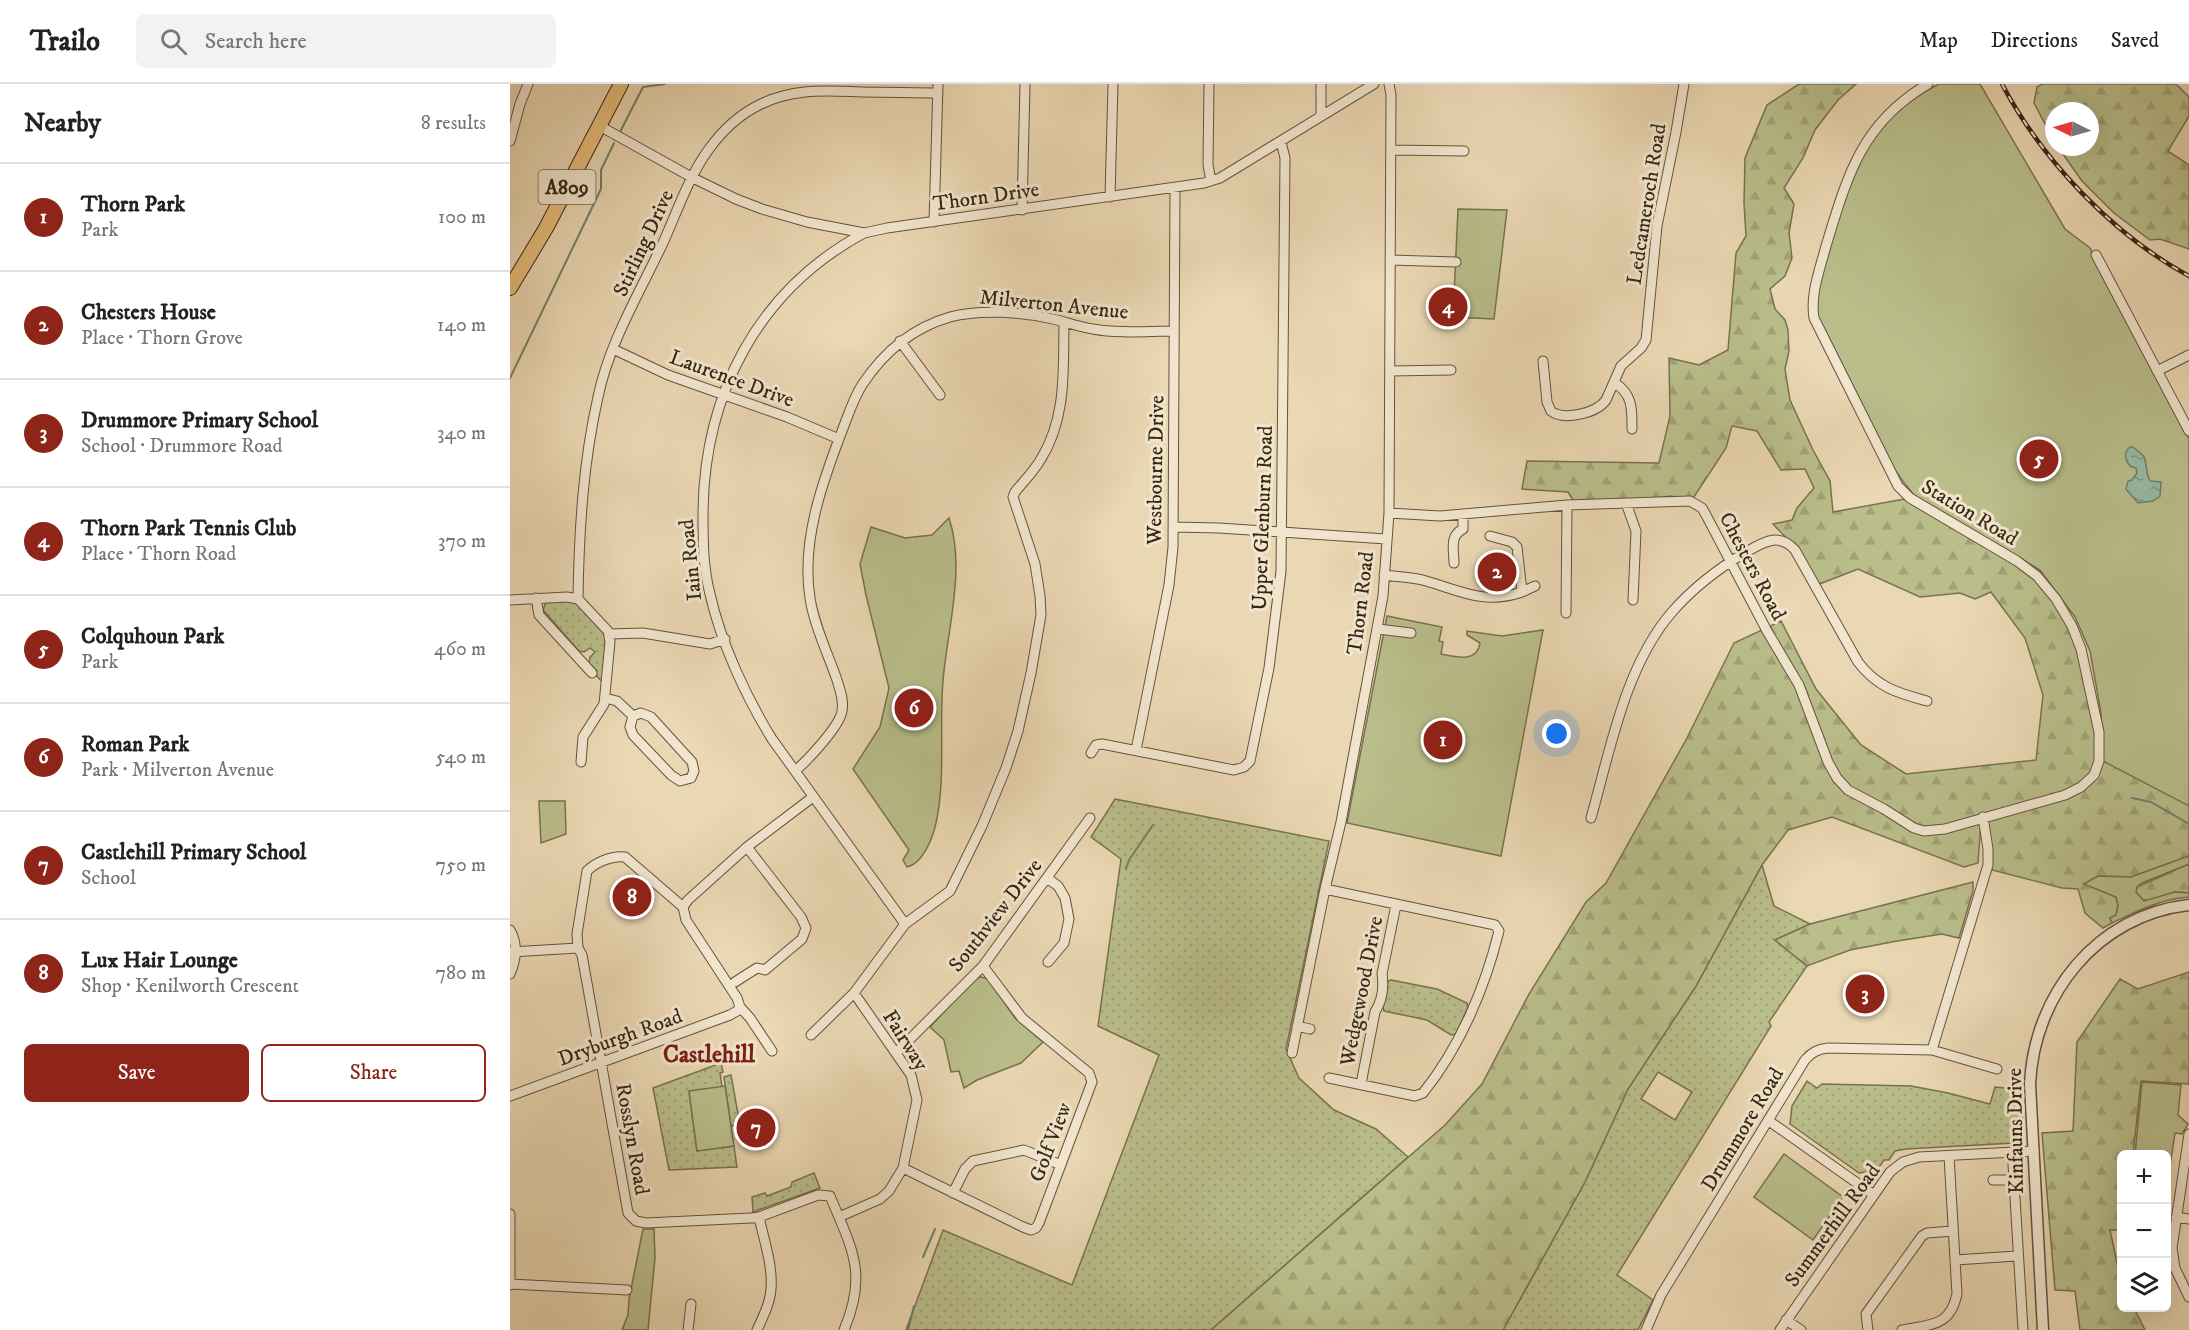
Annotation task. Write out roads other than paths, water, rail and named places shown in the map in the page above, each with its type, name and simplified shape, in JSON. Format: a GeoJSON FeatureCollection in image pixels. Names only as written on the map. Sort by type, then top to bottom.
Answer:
{"type":"FeatureCollection","features":[{"type":"Feature","properties":{"kind":"main road","name":"A809"},"geometry":{"type":"LineString","coordinates":[[510,288],[546,228],[621,84]]}},
{"type":"Feature","properties":{"kind":"street"},"geometry":{"type":"LineString","coordinates":[[510,141],[528,84]]}},
{"type":"Feature","properties":{"kind":"street"},"geometry":{"type":"LineString","coordinates":[[1022,210],[1025,84]]}},
{"type":"Feature","properties":{"kind":"street"},"geometry":{"type":"LineString","coordinates":[[1110,197],[1113,84]]}},
{"type":"Feature","properties":{"kind":"street"},"geometry":{"type":"LineString","coordinates":[[1209,84],[1208,165],[1211,181]]}},
{"type":"Feature","properties":{"kind":"street"},"geometry":{"type":"LineString","coordinates":[[1321,84],[1321,116]]}},
{"type":"Feature","properties":{"kind":"street","name":"Thorn Drive"},"geometry":{"type":"LineString","coordinates":[[598,125],[693,178],[736,199],[807,222],[864,233],[1211,181],[1281,142],[1374,84]]}},
{"type":"Feature","properties":{"kind":"street","name":"Thorn Road"},"geometry":{"type":"LineString","coordinates":[[1292,1053],[1341,822],[1377,629],[1384,575],[1389,513],[1391,95],[1389,84]]}},
{"type":"Feature","properties":{"kind":"street","name":"Ledcameroch Road"},"geometry":{"type":"LineString","coordinates":[[1615,383],[1621,366],[1641,348],[1646,340],[1657,226],[1684,84]]}},
{"type":"Feature","properties":{"kind":"street","name":"Station Road"},"geometry":{"type":"LineString","coordinates":[[1928,84],[1890,112],[1861,149],[1846,181],[1818,274],[1812,308],[1816,324],[1898,486],[1910,498],[2037,576],[2056,599],[2072,626],[2081,650],[2100,741],[2099,761],[2094,775],[2081,787],[2065,795],[1983,817]]}},
{"type":"Feature","properties":{"kind":"street"},"geometry":{"type":"LineString","coordinates":[[934,222],[938,88]]}},
{"type":"Feature","properties":{"kind":"street","name":"Stirling Drive"},"geometry":{"type":"LineString","coordinates":[[578,599],[579,539],[589,444],[598,393],[613,349],[709,148],[731,123],[753,108],[778,97],[814,90],[938,88]]}},
{"type":"Feature","properties":{"kind":"street","name":"Upper Glenburn Road"},"geometry":{"type":"LineString","coordinates":[[1091,753],[1098,743],[1234,770],[1244,767],[1250,761],[1269,668],[1279,603],[1283,532],[1285,158],[1281,142]]}},
{"type":"Feature","properties":{"kind":"street"},"geometry":{"type":"LineString","coordinates":[[1391,150],[1464,151]]}},
{"type":"Feature","properties":{"kind":"street","name":"Westbourne Drive"},"geometry":{"type":"LineString","coordinates":[[1136,750],[1169,585],[1174,526],[1175,188]]}},
{"type":"Feature","properties":{"kind":"street","name":"Iain Road"},"geometry":{"type":"LineString","coordinates":[[864,233],[826,256],[804,274],[754,333],[736,364],[723,394],[708,452],[703,500],[704,554],[709,593],[754,709],[772,739],[905,924]]}},
{"type":"Feature","properties":{"kind":"street"},"geometry":{"type":"LineString","coordinates":[[2096,255],[2189,431]]}},
{"type":"Feature","properties":{"kind":"street"},"geometry":{"type":"LineString","coordinates":[[1390,260],[1456,262]]}},
{"type":"Feature","properties":{"kind":"street","name":"Milverton Avenue"},"geometry":{"type":"LineString","coordinates":[[795,771],[832,730],[842,713],[843,702],[813,613],[807,574],[809,547],[823,484],[839,439],[861,387],[886,355],[912,334],[949,318],[979,313],[1046,317],[1103,331],[1174,331]]}},
{"type":"Feature","properties":{"kind":"street"},"geometry":{"type":"LineString","coordinates":[[811,1035],[854,993],[905,924],[950,891],[996,795],[1018,730],[1041,615],[1035,564],[1013,497],[1042,457],[1058,422],[1063,392],[1064,322]]}},
{"type":"Feature","properties":{"kind":"street"},"geometry":{"type":"LineString","coordinates":[[900,342],[940,395]]}},
{"type":"Feature","properties":{"kind":"street","name":"Laurence Drive"},"geometry":{"type":"LineString","coordinates":[[613,349],[668,375],[788,417],[839,439]]}},
{"type":"Feature","properties":{"kind":"street"},"geometry":{"type":"LineString","coordinates":[[2157,371],[2189,355]]}},
{"type":"Feature","properties":{"kind":"street"},"geometry":{"type":"LineString","coordinates":[[1543,361],[1551,411],[1559,415],[1597,410],[1606,400],[1615,383],[1631,399],[1632,429]]}},
{"type":"Feature","properties":{"kind":"street"},"geometry":{"type":"LineString","coordinates":[[1390,370],[1451,370]]}},
{"type":"Feature","properties":{"kind":"street","name":"Chesters Road"},"geometry":{"type":"LineString","coordinates":[[1389,513],[1440,516],[1567,505],[1680,500],[1697,505],[1706,514],[1767,632],[1799,685],[1828,762],[1837,778],[1848,790],[1914,828],[1924,831],[1945,829],[1983,817]]}},
{"type":"Feature","properties":{"kind":"street"},"geometry":{"type":"LineString","coordinates":[[1626,503],[1636,531],[1635,563],[1628,570],[1633,600]]}},
{"type":"Feature","properties":{"kind":"street"},"geometry":{"type":"LineString","coordinates":[[1566,613],[1567,505]]}},
{"type":"Feature","properties":{"kind":"street"},"geometry":{"type":"LineString","coordinates":[[1454,563],[1453,539],[1456,533],[1465,530],[1463,514]]}},
{"type":"Feature","properties":{"kind":"street"},"geometry":{"type":"LineString","coordinates":[[1174,526],[1386,539]]}},
{"type":"Feature","properties":{"kind":"street"},"geometry":{"type":"LineString","coordinates":[[1490,536],[1512,542],[1517,547],[1522,592]]}},
{"type":"Feature","properties":{"kind":"street"},"geometry":{"type":"LineString","coordinates":[[1591,819],[1623,707],[1647,651],[1671,613],[1709,576],[1768,541],[1777,540],[1788,543],[1810,576],[1858,662],[1868,675],[1878,683],[1898,692],[1927,701]]}},
{"type":"Feature","properties":{"kind":"street"},"geometry":{"type":"LineString","coordinates":[[1384,575],[1419,579],[1462,594],[1485,598],[1511,596],[1535,585]]}},
{"type":"Feature","properties":{"kind":"street"},"geometry":{"type":"LineString","coordinates":[[536,598],[539,615],[592,673]]}},
{"type":"Feature","properties":{"kind":"street"},"geometry":{"type":"LineString","coordinates":[[510,600],[578,599],[584,603],[609,634],[605,694],[601,711],[583,737],[581,762]]}},
{"type":"Feature","properties":{"kind":"street"},"geometry":{"type":"LineString","coordinates":[[1377,629],[1411,633]]}},
{"type":"Feature","properties":{"kind":"street"},"geometry":{"type":"LineString","coordinates":[[609,634],[659,635],[703,644],[725,639]]}},
{"type":"Feature","properties":{"kind":"street"},"geometry":{"type":"LineString","coordinates":[[605,694],[617,701],[633,716]]}},
{"type":"Feature","properties":{"kind":"street"},"geometry":{"type":"LineString","coordinates":[[646,714],[667,733],[692,762],[694,771],[691,778],[684,781],[676,780],[633,735],[630,727],[633,716],[646,714]]}},
{"type":"Feature","properties":{"kind":"street"},"geometry":{"type":"LineString","coordinates":[[772,1051],[740,1007],[737,998],[686,920],[683,907],[747,847],[813,797]]}},
{"type":"Feature","properties":{"kind":"street"},"geometry":{"type":"LineString","coordinates":[[1932,1050],[1988,865],[1983,817]]}},
{"type":"Feature","properties":{"kind":"street","name":"Southview Drive"},"geometry":{"type":"LineString","coordinates":[[896,1053],[983,966],[1090,818]]}},
{"type":"Feature","properties":{"kind":"street"},"geometry":{"type":"LineString","coordinates":[[735,982],[757,968],[765,970],[802,939],[806,928],[805,922],[747,847]]}},
{"type":"Feature","properties":{"kind":"street","name":"Rosslyn Road"},"geometry":{"type":"LineString","coordinates":[[683,907],[625,857],[619,856],[605,860],[587,871],[578,928],[578,948],[582,955],[628,1213],[636,1221],[648,1223],[759,1217],[818,1195],[830,1196],[839,1217]]}},
{"type":"Feature","properties":{"kind":"street"},"geometry":{"type":"LineString","coordinates":[[1047,878],[1058,886],[1065,898],[1069,919],[1064,943],[1048,962]]}},
{"type":"Feature","properties":{"kind":"street","name":"Wedgewood Drive"},"geometry":{"type":"LineString","coordinates":[[1325,889],[1495,925],[1499,931],[1489,968],[1458,1041],[1424,1094],[1415,1096],[1329,1078]]}},
{"type":"Feature","properties":{"kind":"street","name":"Wedgewood Drive"},"geometry":{"type":"LineString","coordinates":[[1360,1084],[1375,1012],[1384,984],[1382,974],[1396,905]]}},
{"type":"Feature","properties":{"kind":"street","name":"Kinfauns Drive"},"geometry":{"type":"LineString","coordinates":[[2043,1330],[2031,1084],[2032,1064],[2039,1030],[2054,995],[2074,967],[2112,934],[2130,923],[2189,905]]}},
{"type":"Feature","properties":{"kind":"street"},"geometry":{"type":"LineString","coordinates":[[510,930],[514,937],[515,963],[510,974]]}},
{"type":"Feature","properties":{"kind":"street"},"geometry":{"type":"LineString","coordinates":[[513,951],[578,948]]}},
{"type":"Feature","properties":{"kind":"street","name":"Golf View"},"geometry":{"type":"LineString","coordinates":[[903,1168],[995,1215],[1031,1230],[1039,1223],[1092,1082],[1089,1073],[1022,1018],[983,966]]}},
{"type":"Feature","properties":{"kind":"street","name":"Fairway"},"geometry":{"type":"LineString","coordinates":[[839,1217],[880,1199],[889,1191],[903,1168],[917,1100],[911,1075],[854,993]]}},
{"type":"Feature","properties":{"kind":"street","name":"Dryburgh Road"},"geometry":{"type":"LineString","coordinates":[[510,1096],[730,1015],[738,1011],[740,1007]]}},
{"type":"Feature","properties":{"kind":"street"},"geometry":{"type":"LineString","coordinates":[[1297,1026],[1310,1029]]}},
{"type":"Feature","properties":{"kind":"street","name":"Drummore Road"},"geometry":{"type":"LineString","coordinates":[[1646,1330],[1661,1295],[1805,1060],[1818,1049],[1932,1050],[1997,1069]]}},
{"type":"Feature","properties":{"kind":"street"},"geometry":{"type":"LineString","coordinates":[[1769,1121],[1874,1195]]}},
{"type":"Feature","properties":{"kind":"street"},"geometry":{"type":"LineString","coordinates":[[2189,1134],[2172,1248],[2173,1261],[2189,1297]]}},
{"type":"Feature","properties":{"kind":"street"},"geometry":{"type":"LineString","coordinates":[[953,1193],[965,1168],[973,1161],[984,1158],[1024,1150],[1061,1165]]}},
{"type":"Feature","properties":{"kind":"street","name":"Summerhill Road"},"geometry":{"type":"LineString","coordinates":[[1780,1330],[1890,1172],[1903,1162],[1920,1157],[2034,1151]]}},
{"type":"Feature","properties":{"kind":"street"},"geometry":{"type":"LineString","coordinates":[[1902,1330],[1940,1322],[1953,1311],[1957,1294],[1949,1156]]}},
{"type":"Feature","properties":{"kind":"street"},"geometry":{"type":"LineString","coordinates":[[2013,1164],[2023,1330]]}},
{"type":"Feature","properties":{"kind":"street"},"geometry":{"type":"LineString","coordinates":[[1993,1180],[2014,1180]]}},
{"type":"Feature","properties":{"kind":"street"},"geometry":{"type":"LineString","coordinates":[[510,1214],[510,1284],[627,1290]]}},
{"type":"Feature","properties":{"kind":"street"},"geometry":{"type":"LineString","coordinates":[[757,1330],[771,1288],[771,1277],[759,1217]]}},
{"type":"Feature","properties":{"kind":"street"},"geometry":{"type":"LineString","coordinates":[[839,1217],[857,1276],[855,1300],[844,1330]]}},
{"type":"Feature","properties":{"kind":"street"},"geometry":{"type":"LineString","coordinates":[[2176,1217],[2189,1219]]}},
{"type":"Feature","properties":{"kind":"street"},"geometry":{"type":"LineString","coordinates":[[1868,1330],[1866,1314],[1922,1236],[1927,1233],[1953,1231]]}},
{"type":"Feature","properties":{"kind":"street"},"geometry":{"type":"LineString","coordinates":[[1955,1260],[2017,1256]]}},
{"type":"Feature","properties":{"kind":"street"},"geometry":{"type":"LineString","coordinates":[[688,1330],[691,1304]]}},
{"type":"Feature","properties":{"kind":"street"},"geometry":{"type":"LineString","coordinates":[[1786,1320],[1801,1330]]}},
{"type":"Feature","properties":{"kind":"water"},"geometry":{"type":"Polygon","coordinates":[[[2130,447],[2144,457],[2150,481],[2161,482],[2160,496],[2153,501],[2138,503],[2126,489],[2128,481],[2132,480],[2137,473],[2136,468],[2130,466],[2126,458],[2126,452],[2130,447]]]}},
{"type":"Feature","properties":{"kind":"waterway"},"geometry":{"type":"LineString","coordinates":[[620,132],[643,87],[665,84]]}},
{"type":"Feature","properties":{"kind":"waterway"},"geometry":{"type":"LineString","coordinates":[[510,378],[601,189],[601,170],[614,143]]}},
{"type":"Feature","properties":{"kind":"waterway"},"geometry":{"type":"LineString","coordinates":[[2132,798],[2151,802],[2189,824]]}},
{"type":"Feature","properties":{"kind":"waterway"},"geometry":{"type":"LineString","coordinates":[[1126,869],[1129,860],[1153,825]]}},
{"type":"Feature","properties":{"kind":"waterway"},"geometry":{"type":"LineString","coordinates":[[923,1257],[935,1229]]}},
{"type":"Feature","properties":{"kind":"waterway"},"geometry":{"type":"LineString","coordinates":[[908,1330],[914,1306]]}},
{"type":"Feature","properties":{"kind":"railway"},"geometry":{"type":"LineString","coordinates":[[2002,84],[2037,140],[2082,193],[2133,239],[2189,276]]}},
{"type":"Feature","properties":{"kind":"place","name":"Thorn Park Tennis Club"},"geometry":{"type":"Point","coordinates":[1448,307]}},
{"type":"Feature","properties":{"kind":"place","name":"Colquhoun Park"},"geometry":{"type":"Point","coordinates":[2039,459]}},
{"type":"Feature","properties":{"kind":"place","name":"Chesters House"},"geometry":{"type":"Point","coordinates":[1497,572]}},
{"type":"Feature","properties":{"kind":"place","name":"Roman Park"},"geometry":{"type":"Point","coordinates":[914,708]}},
{"type":"Feature","properties":{"kind":"place","name":"Thorn Park"},"geometry":{"type":"Point","coordinates":[1443,740]}},
{"type":"Feature","properties":{"kind":"place","name":"Lux Hair Lounge"},"geometry":{"type":"Point","coordinates":[632,897]}},
{"type":"Feature","properties":{"kind":"place","name":"Drummore Primary School"},"geometry":{"type":"Point","coordinates":[1865,994]}},
{"type":"Feature","properties":{"kind":"place","name":"Castlehill Primary School"},"geometry":{"type":"Point","coordinates":[756,1128]}},
{"type":"Feature","properties":{"kind":"district","name":"Castlehill"},"geometry":{"type":"Point","coordinates":[709,1054]}}]}
